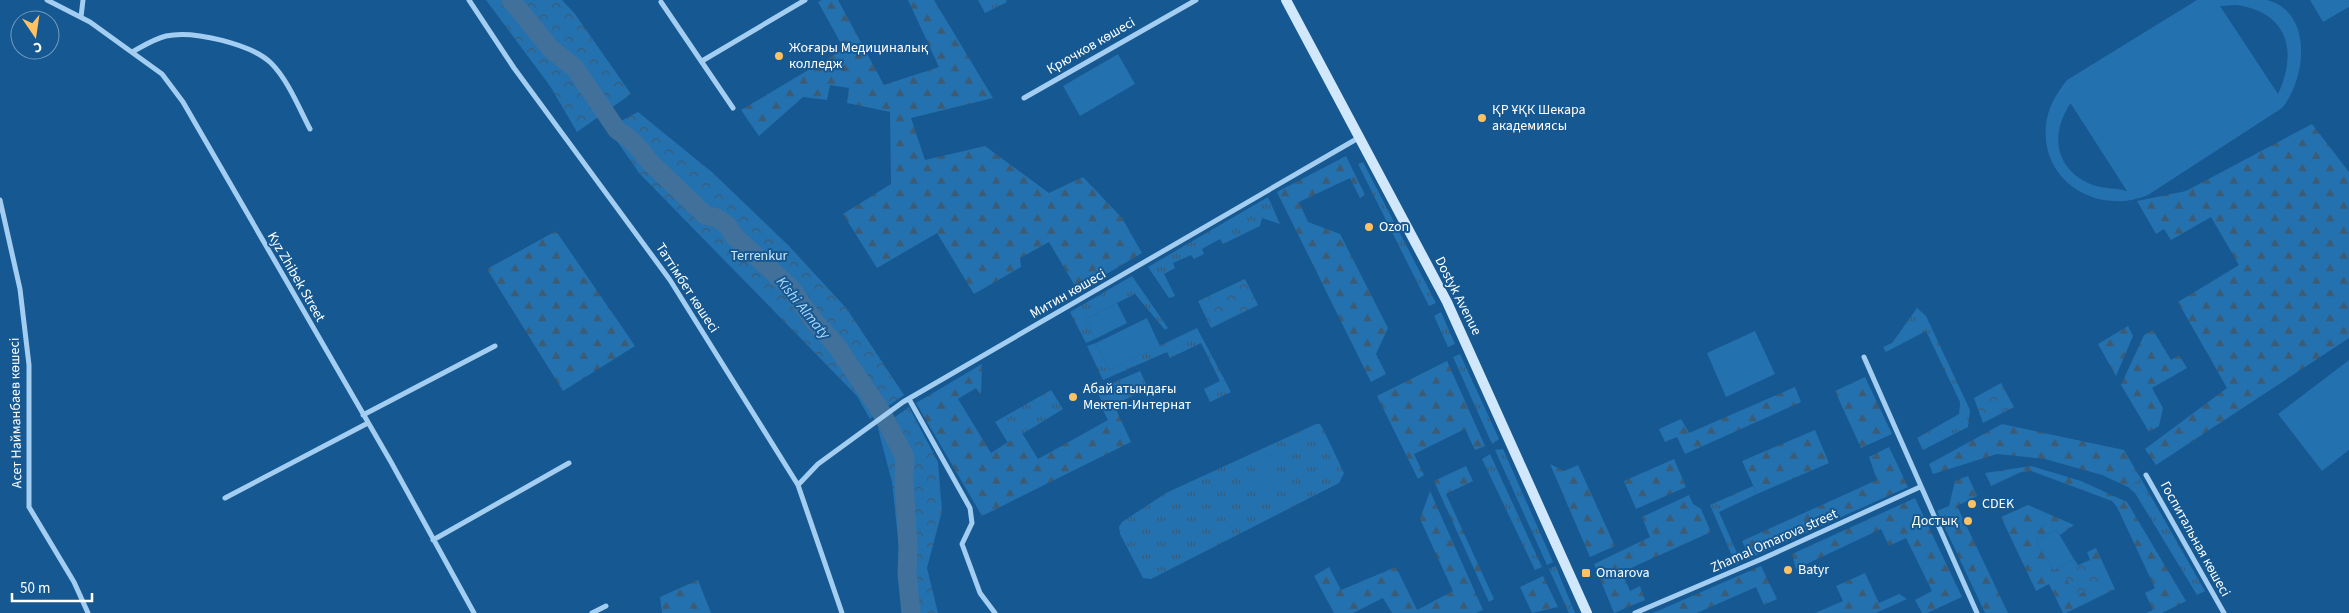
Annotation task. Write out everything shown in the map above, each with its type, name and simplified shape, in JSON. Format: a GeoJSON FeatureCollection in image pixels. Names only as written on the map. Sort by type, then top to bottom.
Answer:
{"type":"FeatureCollection","features":[{"type":"Feature","properties":{"kind":"main road","name":"Dostyk Avenue"},"geometry":{"type":"LineString","coordinates":[[1286,0],[1361,137],[1468,345],[1587,613]]}},
{"type":"Feature","properties":{"kind":"street","name":"Kyz Zhibek Street"},"geometry":{"type":"LineString","coordinates":[[47,0],[81,17],[162,74],[183,102],[368,423],[474,613]]}},
{"type":"Feature","properties":{"kind":"street"},"geometry":{"type":"LineString","coordinates":[[81,17],[83,0]]}},
{"type":"Feature","properties":{"kind":"street","name":"Таттімбет көшесі"},"geometry":{"type":"LineString","coordinates":[[469,0],[514,68],[670,280],[798,485],[842,613]]}},
{"type":"Feature","properties":{"kind":"street"},"geometry":{"type":"LineString","coordinates":[[702,61],[805,0]]}},
{"type":"Feature","properties":{"kind":"street","name":"Крючков көшесі"},"geometry":{"type":"LineString","coordinates":[[1024,98],[1196,0]]}},
{"type":"Feature","properties":{"kind":"street"},"geometry":{"type":"LineString","coordinates":[[661,2],[733,108]]}},
{"type":"Feature","properties":{"kind":"street"},"geometry":{"type":"LineString","coordinates":[[132,52],[168,36],[191,36],[226,42],[251,50],[271,63],[281,76],[310,129]]}},
{"type":"Feature","properties":{"kind":"street","name":"Митин көшесі"},"geometry":{"type":"LineString","coordinates":[[798,485],[818,464],[892,410],[1361,137]]}},
{"type":"Feature","properties":{"kind":"street","name":"Асет Найманбаев көшесі"},"geometry":{"type":"LineString","coordinates":[[0,200],[20,289],[29,365],[29,507],[74,582],[88,613]]}},
{"type":"Feature","properties":{"kind":"street"},"geometry":{"type":"LineString","coordinates":[[363,415],[495,346]]}},
{"type":"Feature","properties":{"kind":"street"},"geometry":{"type":"LineString","coordinates":[[1864,357],[1920,487],[1978,613]]}},
{"type":"Feature","properties":{"kind":"street"},"geometry":{"type":"LineString","coordinates":[[910,399],[970,508],[972,523],[962,544],[980,593],[995,613]]}},
{"type":"Feature","properties":{"kind":"street"},"geometry":{"type":"LineString","coordinates":[[225,498],[368,423]]}},
{"type":"Feature","properties":{"kind":"street"},"geometry":{"type":"LineString","coordinates":[[433,540],[570,463]]}},
{"type":"Feature","properties":{"kind":"street","name":"Госпитальная көшесі"},"geometry":{"type":"LineString","coordinates":[[2146,475],[2224,613]]}},
{"type":"Feature","properties":{"kind":"street","name":"Zhamal Omarova street"},"geometry":{"type":"LineString","coordinates":[[1635,613],[1764,558],[1920,487]]}},
{"type":"Feature","properties":{"kind":"street"},"geometry":{"type":"LineString","coordinates":[[592,613],[606,606]]}},
{"type":"Feature","properties":{"kind":"green space"},"geometry":{"type":"Polygon","coordinates":[[[486,0],[562,0],[575,14],[631,94],[577,132],[550,86],[486,0]]]}},
{"type":"Feature","properties":{"kind":"green space"},"geometry":{"type":"Polygon","coordinates":[[[822,0],[838,0],[884,85],[939,67],[908,0],[934,0],[993,98],[911,118],[925,160],[985,146],[1049,193],[1083,177],[1122,218],[1142,253],[1078,291],[1049,242],[1020,258],[1021,267],[974,294],[937,233],[877,268],[843,214],[891,184],[890,112],[847,103],[849,88],[830,85],[827,100],[803,97],[759,136],[741,110],[844,49],[818,2],[822,0]]]}},
{"type":"Feature","properties":{"kind":"green space"},"geometry":{"type":"Polygon","coordinates":[[[978,0],[1006,0],[1007,2],[985,13],[978,0]]]}},
{"type":"Feature","properties":{"kind":"green space"},"geometry":{"type":"Polygon","coordinates":[[[2197,0],[2267,0],[2282,7],[2293,18],[2299,32],[2301,48],[2300,65],[2290,96],[2282,108],[2148,195],[2129,200],[2110,201],[2092,197],[2076,189],[2062,178],[2052,163],[2047,145],[2047,118],[2053,101],[2067,80],[2197,0]],[[2236,5],[2220,6],[2278,94],[2287,63],[2287,49],[2284,36],[2277,25],[2267,16],[2254,9],[2236,5]],[[2071,104],[2063,116],[2058,140],[2064,162],[2081,179],[2093,185],[2127,191],[2071,104]]]}},
{"type":"Feature","properties":{"kind":"green space"},"geometry":{"type":"Polygon","coordinates":[[[2310,0],[2349,0],[2349,7],[2323,22],[2310,0]]]}},
{"type":"Feature","properties":{"kind":"green space"},"geometry":{"type":"Polygon","coordinates":[[[1118,54],[1135,84],[1080,116],[1063,86],[1118,54]]]}},
{"type":"Feature","properties":{"kind":"green space","name":"Terrenkur"},"geometry":{"type":"Polygon","coordinates":[[[638,112],[713,173],[789,246],[847,309],[904,395],[870,419],[857,396],[639,173],[608,128],[638,112]]]}},
{"type":"Feature","properties":{"kind":"green space"},"geometry":{"type":"Polygon","coordinates":[[[2312,124],[2349,172],[2349,338],[2156,465],[2145,449],[2227,388],[2178,302],[2239,265],[2211,217],[2171,240],[2164,229],[2156,234],[2137,201],[2186,191],[2312,124]]]}},
{"type":"Feature","properties":{"kind":"green space"},"geometry":{"type":"Polygon","coordinates":[[[1346,156],[1365,195],[1360,198],[1350,178],[1299,202],[1308,222],[1340,234],[1388,328],[1376,354],[1386,374],[1371,382],[1277,192],[1346,156]]]}},
{"type":"Feature","properties":{"kind":"green space"},"geometry":{"type":"Polygon","coordinates":[[[1363,162],[1436,303],[1429,306],[1358,164],[1363,162]]]}},
{"type":"Feature","properties":{"kind":"green space"},"geometry":{"type":"Polygon","coordinates":[[[1268,197],[1280,224],[1262,218],[1260,226],[1223,244],[1220,239],[1202,249],[1204,254],[1194,259],[1191,255],[1173,263],[1175,268],[1164,274],[1175,296],[1169,298],[1148,267],[1268,197]]]}},
{"type":"Feature","properties":{"kind":"green space"},"geometry":{"type":"Polygon","coordinates":[[[556,231],[635,346],[563,391],[487,269],[556,231]]]}},
{"type":"Feature","properties":{"kind":"green space"},"geometry":{"type":"Polygon","coordinates":[[[1132,276],[1168,328],[1165,330],[1135,294],[1085,319],[1095,339],[1086,343],[1070,312],[1132,276]]]}},
{"type":"Feature","properties":{"kind":"green space"},"geometry":{"type":"Polygon","coordinates":[[[1245,279],[1258,305],[1211,328],[1198,301],[1245,279]]]}},
{"type":"Feature","properties":{"kind":"green space"},"geometry":{"type":"Polygon","coordinates":[[[1117,303],[1127,323],[1095,339],[1085,319],[1117,303]]]}},
{"type":"Feature","properties":{"kind":"green space"},"geometry":{"type":"Polygon","coordinates":[[[1917,308],[1926,316],[1970,410],[1968,427],[1923,450],[1917,438],[1959,414],[1960,402],[1926,331],[1886,352],[1883,347],[1892,343],[1917,308]]]}},
{"type":"Feature","properties":{"kind":"green space"},"geometry":{"type":"Polygon","coordinates":[[[1441,312],[1455,344],[1448,347],[1434,316],[1441,312]]]}},
{"type":"Feature","properties":{"kind":"green space"},"geometry":{"type":"Polygon","coordinates":[[[1147,318],[1160,346],[1109,370],[1096,343],[1147,318]]]}},
{"type":"Feature","properties":{"kind":"green space"},"geometry":{"type":"Polygon","coordinates":[[[2128,326],[2133,336],[2116,376],[2098,344],[2128,326]]]}},
{"type":"Feature","properties":{"kind":"green space"},"geometry":{"type":"Polygon","coordinates":[[[1197,328],[1231,392],[1210,402],[1204,389],[1220,381],[1201,343],[1170,358],[1167,352],[1103,380],[1087,346],[1096,343],[1109,370],[1197,328]]]}},
{"type":"Feature","properties":{"kind":"green space"},"geometry":{"type":"Polygon","coordinates":[[[2153,330],[2171,360],[2179,355],[2187,368],[2152,388],[2163,408],[2159,426],[2149,432],[2121,385],[2144,335],[2153,330]]]}},
{"type":"Feature","properties":{"kind":"green space"},"geometry":{"type":"Polygon","coordinates":[[[1755,331],[1775,374],[1726,397],[1707,353],[1755,331]]]}},
{"type":"Feature","properties":{"kind":"green space"},"geometry":{"type":"Polygon","coordinates":[[[1460,354],[1499,439],[1492,444],[1453,357],[1460,354]]]}},
{"type":"Feature","properties":{"kind":"green space"},"geometry":{"type":"Polygon","coordinates":[[[2349,360],[2349,450],[2322,471],[2278,414],[2349,360]]]}},
{"type":"Feature","properties":{"kind":"green space"},"geometry":{"type":"Polygon","coordinates":[[[1447,361],[1485,446],[1475,450],[1465,429],[1414,454],[1424,475],[1418,479],[1377,396],[1447,361]]]}},
{"type":"Feature","properties":{"kind":"green space"},"geometry":{"type":"Polygon","coordinates":[[[982,364],[981,395],[976,388],[958,399],[991,453],[1022,433],[1038,459],[1108,420],[1103,410],[1114,405],[1131,442],[982,516],[916,403],[982,364]]]}},
{"type":"Feature","properties":{"kind":"green space"},"geometry":{"type":"Polygon","coordinates":[[[1140,371],[1148,388],[1106,409],[1096,390],[1140,371]]]}},
{"type":"Feature","properties":{"kind":"green space"},"geometry":{"type":"Polygon","coordinates":[[[1865,377],[1892,434],[1861,448],[1835,391],[1865,377]]]}},
{"type":"Feature","properties":{"kind":"green space"},"geometry":{"type":"Polygon","coordinates":[[[2001,383],[2014,407],[1983,423],[1974,398],[2001,383]]]}},
{"type":"Feature","properties":{"kind":"green space"},"geometry":{"type":"Polygon","coordinates":[[[1795,387],[1801,402],[1685,454],[1677,437],[1665,442],[1659,429],[1681,419],[1689,433],[1795,387]]]}},
{"type":"Feature","properties":{"kind":"green space"},"geometry":{"type":"Polygon","coordinates":[[[1051,390],[1063,409],[1008,443],[995,422],[1051,390]]]}},
{"type":"Feature","properties":{"kind":"green space"},"geometry":{"type":"Polygon","coordinates":[[[909,407],[938,462],[942,511],[927,568],[938,613],[906,613],[892,482],[878,429],[909,407]]]}},
{"type":"Feature","properties":{"kind":"green space"},"geometry":{"type":"Polygon","coordinates":[[[1316,424],[1320,424],[1324,431],[1344,473],[1339,483],[1151,579],[1143,578],[1120,534],[1119,527],[1122,522],[1166,493],[1316,424]]]}},
{"type":"Feature","properties":{"kind":"green space"},"geometry":{"type":"Polygon","coordinates":[[[2002,424],[2124,450],[2141,479],[2128,487],[2102,475],[2045,459],[1997,454],[1933,474],[1929,464],[2002,424]]]}},
{"type":"Feature","properties":{"kind":"green space"},"geometry":{"type":"Polygon","coordinates":[[[1815,430],[1829,463],[1757,494],[1742,461],[1815,430]]]}},
{"type":"Feature","properties":{"kind":"green space"},"geometry":{"type":"Polygon","coordinates":[[[1889,447],[1908,487],[1750,558],[1742,541],[1877,480],[1869,457],[1889,447]]]}},
{"type":"Feature","properties":{"kind":"green space"},"geometry":{"type":"Polygon","coordinates":[[[1503,449],[1553,562],[1547,565],[1495,450],[1503,449]]]}},
{"type":"Feature","properties":{"kind":"green space"},"geometry":{"type":"Polygon","coordinates":[[[1267,452],[1282,480],[1265,489],[1251,460],[1267,452]]]}},
{"type":"Feature","properties":{"kind":"green space"},"geometry":{"type":"Polygon","coordinates":[[[1490,454],[1542,567],[1535,570],[1482,459],[1490,454]]]}},
{"type":"Feature","properties":{"kind":"green space"},"geometry":{"type":"Polygon","coordinates":[[[1674,459],[1686,487],[1636,509],[1624,481],[1674,459]]]}},
{"type":"Feature","properties":{"kind":"green space"},"geometry":{"type":"Polygon","coordinates":[[[1550,464],[1564,471],[1578,465],[1615,546],[1590,557],[1550,464]]]}},
{"type":"Feature","properties":{"kind":"green space"},"geometry":{"type":"Polygon","coordinates":[[[1466,466],[1473,481],[1446,494],[1494,599],[1489,602],[1434,481],[1466,466]]]}},
{"type":"Feature","properties":{"kind":"green space"},"geometry":{"type":"Polygon","coordinates":[[[2031,466],[2081,481],[2127,502],[2186,601],[2162,613],[2146,613],[2153,610],[2145,593],[2155,588],[2117,507],[2112,501],[2031,471],[2021,472],[1991,486],[1985,473],[2031,466]]]}},
{"type":"Feature","properties":{"kind":"green space"},"geometry":{"type":"Polygon","coordinates":[[[1968,476],[1977,496],[1957,506],[2008,613],[1985,613],[1937,511],[1949,506],[1955,481],[1968,476]]]}},
{"type":"Feature","properties":{"kind":"green space"},"geometry":{"type":"Polygon","coordinates":[[[2141,479],[2205,591],[2197,595],[2135,493],[2128,487],[2141,479]]]}},
{"type":"Feature","properties":{"kind":"green space"},"geometry":{"type":"Polygon","coordinates":[[[1753,486],[1757,494],[1719,512],[1741,562],[1736,565],[1710,505],[1753,486]]]}},
{"type":"Feature","properties":{"kind":"green space"},"geometry":{"type":"Polygon","coordinates":[[[1430,491],[1483,610],[1476,613],[1392,613],[1383,598],[1353,613],[1334,613],[1314,576],[1329,567],[1341,590],[1396,567],[1417,610],[1453,591],[1420,519],[1430,491]]]}},
{"type":"Feature","properties":{"kind":"green space"},"geometry":{"type":"Polygon","coordinates":[[[1689,495],[1693,504],[1701,509],[1711,532],[1622,572],[1630,591],[1640,586],[1645,600],[1614,613],[1594,564],[1650,537],[1642,517],[1689,495]]]}},
{"type":"Feature","properties":{"kind":"green space"},"geometry":{"type":"Polygon","coordinates":[[[1915,498],[1962,597],[1927,613],[1922,613],[1915,600],[1932,591],[1906,538],[1889,546],[1881,529],[1796,569],[1792,554],[1915,498]]]}},
{"type":"Feature","properties":{"kind":"green space"},"geometry":{"type":"Polygon","coordinates":[[[2028,505],[2074,525],[2060,535],[2056,529],[2036,541],[2054,571],[2074,559],[2078,565],[2064,572],[2100,585],[2087,552],[2096,548],[2115,589],[2066,613],[2063,613],[2049,584],[2036,591],[2001,517],[2028,505]]]}},
{"type":"Feature","properties":{"kind":"green space"},"geometry":{"type":"Polygon","coordinates":[[[2056,529],[2074,559],[2054,571],[2036,541],[2056,529]]]}},
{"type":"Feature","properties":{"kind":"green space"},"geometry":{"type":"Polygon","coordinates":[[[2090,560],[2101,585],[2074,596],[2064,571],[2090,560]]]}},
{"type":"Feature","properties":{"kind":"green space"},"geometry":{"type":"Polygon","coordinates":[[[1556,566],[1575,613],[1569,613],[1549,569],[1556,566]]]}},
{"type":"Feature","properties":{"kind":"green space"},"geometry":{"type":"Polygon","coordinates":[[[1761,566],[1777,599],[1764,605],[1756,587],[1697,613],[1653,613],[1761,566]]]}},
{"type":"Feature","properties":{"kind":"green space"},"geometry":{"type":"Polygon","coordinates":[[[1865,573],[1879,603],[1899,594],[1907,599],[1876,613],[1815,613],[1843,601],[1836,586],[1865,573]]]}},
{"type":"Feature","properties":{"kind":"green space"},"geometry":{"type":"Polygon","coordinates":[[[1543,576],[1558,607],[1532,613],[1520,587],[1543,576]]]}},
{"type":"Feature","properties":{"kind":"green space"},"geometry":{"type":"Polygon","coordinates":[[[698,580],[711,613],[662,613],[660,597],[698,580]]]}},
{"type":"Feature","properties":{"kind":"waterway","name":"Kіshі Almaty"},"geometry":{"type":"LineString","coordinates":[[511,0],[551,49],[575,68],[617,130],[634,143],[648,160],[705,215],[717,218],[727,225],[735,237],[790,287],[814,321],[836,345],[880,410],[905,457],[907,574],[911,613]]}},
{"type":"Feature","properties":{"kind":"place","name":"Жоғары Медициналық колледж"},"geometry":{"type":"Point","coordinates":[779,56]}},
{"type":"Feature","properties":{"kind":"place","name":"ҚР ҰҚК Шекара академиясы"},"geometry":{"type":"Point","coordinates":[1482,118]}},
{"type":"Feature","properties":{"kind":"place","name":"Ozon"},"geometry":{"type":"Point","coordinates":[1369,227]}},
{"type":"Feature","properties":{"kind":"place","name":"Абай атындағы Мектеп-Интернат"},"geometry":{"type":"Point","coordinates":[1073,397]}},
{"type":"Feature","properties":{"kind":"place","name":"CDEK"},"geometry":{"type":"Point","coordinates":[1972,504]}},
{"type":"Feature","properties":{"kind":"place","name":"Достық"},"geometry":{"type":"Point","coordinates":[1968,521]}},
{"type":"Feature","properties":{"kind":"place","name":"Batyr"},"geometry":{"type":"Point","coordinates":[1788,570]}},
{"type":"Feature","properties":{"kind":"place","name":"Omarova"},"geometry":{"type":"Point","coordinates":[1586,573]}}]}
